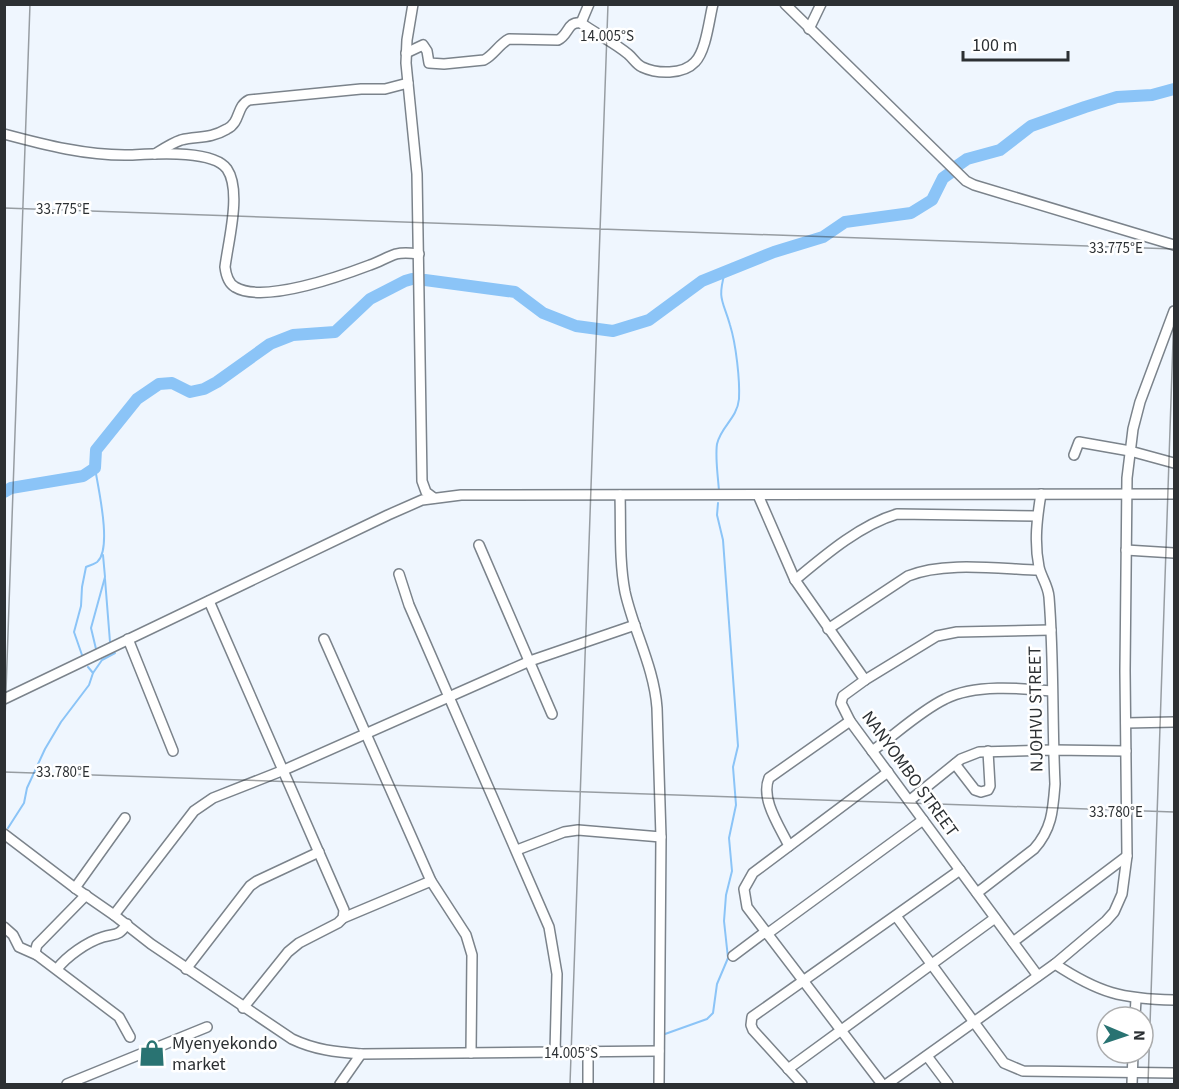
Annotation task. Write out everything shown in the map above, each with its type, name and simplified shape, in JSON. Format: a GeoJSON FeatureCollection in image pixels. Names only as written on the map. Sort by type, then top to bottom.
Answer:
{"type":"FeatureCollection","features":[{"type":"Feature","properties":{"kind":"street"},"geometry":{"type":"LineString","coordinates":[[413,4],[406,53],[417,174],[422,481],[426,492],[434,498]]}},
{"type":"Feature","properties":{"kind":"street"},"geometry":{"type":"LineString","coordinates":[[581,23],[589,4]]}},
{"type":"Feature","properties":{"kind":"street"},"geometry":{"type":"LineString","coordinates":[[406,53],[423,45],[427,51],[429,63],[444,64],[484,60],[489,58],[502,42],[509,39],[558,40],[563,38],[571,24],[581,23],[628,54],[644,68],[679,71],[687,69],[696,62],[702,51],[713,4]]}},
{"type":"Feature","properties":{"kind":"street"},"geometry":{"type":"LineString","coordinates":[[785,4],[966,181],[1174,245]]}},
{"type":"Feature","properties":{"kind":"street"},"geometry":{"type":"LineString","coordinates":[[809,29],[821,4]]}},
{"type":"Feature","properties":{"kind":"street"},"geometry":{"type":"LineString","coordinates":[[155,154],[178,141],[208,137],[231,127],[238,118],[241,105],[249,100],[361,89],[385,89],[408,83]]}},
{"type":"Feature","properties":{"kind":"street"},"geometry":{"type":"LineString","coordinates":[[4,134],[74,150],[104,154],[155,154],[210,159],[223,164],[228,170],[234,192],[225,267],[229,282],[234,287],[243,290],[255,292],[291,289],[371,265],[393,255],[419,254]]}},
{"type":"Feature","properties":{"kind":"street"},"geometry":{"type":"LineString","coordinates":[[887,1084],[1055,964],[1106,921],[1114,912],[1122,894],[1127,856],[1126,550],[1130,451],[1140,402],[1174,311]]}},
{"type":"Feature","properties":{"kind":"street"},"geometry":{"type":"LineString","coordinates":[[1074,455],[1079,442],[1130,451],[1174,463]]}},
{"type":"Feature","properties":{"kind":"street","name":"NJOHVU STREET"},"geometry":{"type":"LineString","coordinates":[[977,893],[1034,849],[1048,831],[1054,801],[1051,630],[1048,593],[1039,570],[1037,554],[1037,516],[1041,494]]}},
{"type":"Feature","properties":{"kind":"street"},"geometry":{"type":"LineString","coordinates":[[4,699],[388,515],[412,504],[434,498],[461,495],[1174,494]]}},
{"type":"Feature","properties":{"kind":"street"},"geometry":{"type":"LineString","coordinates":[[620,495],[624,583],[656,690],[661,837],[659,1084]]}},
{"type":"Feature","properties":{"kind":"street"},"geometry":{"type":"LineString","coordinates":[[758,495],[795,579],[865,680],[928,640],[946,633],[1051,630]]}},
{"type":"Feature","properties":{"kind":"street"},"geometry":{"type":"LineString","coordinates":[[795,579],[863,530],[884,518],[897,514],[1037,516]]}},
{"type":"Feature","properties":{"kind":"street"},"geometry":{"type":"LineString","coordinates":[[479,545],[552,714]]}},
{"type":"Feature","properties":{"kind":"street"},"geometry":{"type":"LineString","coordinates":[[1126,550],[1174,553]]}},
{"type":"Feature","properties":{"kind":"street"},"geometry":{"type":"LineString","coordinates":[[828,629],[908,576],[920,571],[941,568],[1039,570]]}},
{"type":"Feature","properties":{"kind":"street"},"geometry":{"type":"LineString","coordinates":[[399,574],[409,605],[448,697],[549,927],[557,974],[555,1052]]}},
{"type":"Feature","properties":{"kind":"street"},"geometry":{"type":"LineString","coordinates":[[209,601],[342,903],[343,918]]}},
{"type":"Feature","properties":{"kind":"street"},"geometry":{"type":"LineString","coordinates":[[114,915],[194,811],[213,798],[284,770],[530,661],[635,625]]}},
{"type":"Feature","properties":{"kind":"street"},"geometry":{"type":"LineString","coordinates":[[128,639],[173,751]]}},
{"type":"Feature","properties":{"kind":"street"},"geometry":{"type":"LineString","coordinates":[[324,639],[431,881],[466,935],[471,948],[471,1053]]}},
{"type":"Feature","properties":{"kind":"street","name":"NANYOMBO STREET"},"geometry":{"type":"LineString","coordinates":[[865,680],[843,696],[842,708],[1038,976]]}},
{"type":"Feature","properties":{"kind":"street"},"geometry":{"type":"LineString","coordinates":[[872,751],[937,703],[958,693],[1025,688],[1052,691]]}},
{"type":"Feature","properties":{"kind":"street"},"geometry":{"type":"LineString","coordinates":[[789,846],[769,802],[766,790],[769,778],[850,721]]}},
{"type":"Feature","properties":{"kind":"street"},"geometry":{"type":"LineString","coordinates":[[1126,723],[1174,722]]}},
{"type":"Feature","properties":{"kind":"street"},"geometry":{"type":"LineString","coordinates":[[909,801],[969,755],[988,751],[1126,751]]}},
{"type":"Feature","properties":{"kind":"street"},"geometry":{"type":"LineString","coordinates":[[955,764],[975,790],[981,792],[988,790],[990,786],[988,751]]}},
{"type":"Feature","properties":{"kind":"street"},"geometry":{"type":"LineString","coordinates":[[882,1084],[747,907],[744,889],[753,873],[888,772]]}},
{"type":"Feature","properties":{"kind":"street"},"geometry":{"type":"LineString","coordinates":[[75,888],[125,819]]}},
{"type":"Feature","properties":{"kind":"street"},"geometry":{"type":"LineString","coordinates":[[733,956],[923,820]]}},
{"type":"Feature","properties":{"kind":"street"},"geometry":{"type":"LineString","coordinates":[[517,850],[564,832],[578,830],[661,837]]}},
{"type":"Feature","properties":{"kind":"street"},"geometry":{"type":"LineString","coordinates":[[4,834],[186,969],[243,1008],[310,1048],[361,1054],[659,1051]]}},
{"type":"Feature","properties":{"kind":"street"},"geometry":{"type":"LineString","coordinates":[[186,969],[250,886],[319,852]]}},
{"type":"Feature","properties":{"kind":"street"},"geometry":{"type":"LineString","coordinates":[[1013,942],[1127,856]]}},
{"type":"Feature","properties":{"kind":"street"},"geometry":{"type":"LineString","coordinates":[[802,1084],[753,1030],[752,1017],[960,870]]}},
{"type":"Feature","properties":{"kind":"street"},"geometry":{"type":"LineString","coordinates":[[243,1008],[288,952],[299,943],[333,928],[343,918],[431,881]]}},
{"type":"Feature","properties":{"kind":"street"},"geometry":{"type":"LineString","coordinates":[[37,955],[35,952],[37,945],[86,895]]}},
{"type":"Feature","properties":{"kind":"street"},"geometry":{"type":"LineString","coordinates":[[896,916],[1004,1063],[1017,1070],[1174,1072]]}},
{"type":"Feature","properties":{"kind":"street"},"geometry":{"type":"LineString","coordinates":[[788,1069],[995,918]]}},
{"type":"Feature","properties":{"kind":"street"},"geometry":{"type":"LineString","coordinates":[[57,969],[68,957],[103,937],[117,935],[127,924]]}},
{"type":"Feature","properties":{"kind":"street"},"geometry":{"type":"LineString","coordinates":[[4,927],[13,935],[19,947],[37,955],[119,1017],[130,1036]]}},
{"type":"Feature","properties":{"kind":"street"},"geometry":{"type":"LineString","coordinates":[[1055,964],[1099,990],[1136,999],[1174,1000]]}},
{"type":"Feature","properties":{"kind":"street"},"geometry":{"type":"LineString","coordinates":[[1136,999],[1136,1005]]}},
{"type":"Feature","properties":{"kind":"street"},"geometry":{"type":"LineString","coordinates":[[66,1084],[207,1027]]}},
{"type":"Feature","properties":{"kind":"street"},"geometry":{"type":"LineString","coordinates":[[588,1051],[588,1084]]}},
{"type":"Feature","properties":{"kind":"street"},"geometry":{"type":"LineString","coordinates":[[340,1084],[361,1054]]}},
{"type":"Feature","properties":{"kind":"street"},"geometry":{"type":"LineString","coordinates":[[927,1056],[948,1084]]}},
{"type":"Feature","properties":{"kind":"street"},"geometry":{"type":"LineString","coordinates":[[1132,1065],[1132,1084]]}},
{"type":"Feature","properties":{"kind":"waterway"},"geometry":{"type":"LineString","coordinates":[[957,166],[967,159],[1000,150],[1031,126],[1117,97],[1152,95],[1174,89]]}},
{"type":"Feature","properties":{"kind":"waterway"},"geometry":{"type":"LineString","coordinates":[[425,280],[515,292],[543,313],[576,326],[613,331],[649,320],[702,281],[774,252],[823,237],[845,222],[911,213],[932,200],[943,178],[950,173]]}},
{"type":"Feature","properties":{"kind":"waterway"},"geometry":{"type":"LineString","coordinates":[[719,491],[717,444],[738,406],[739,399],[734,342],[721,294],[725,272]]}},
{"type":"Feature","properties":{"kind":"waterway"},"geometry":{"type":"LineString","coordinates":[[4,492],[11,488],[83,476],[95,468],[96,450],[137,399],[159,384],[172,383],[190,392],[204,389],[270,344],[293,335],[335,332],[370,299],[412,279]]}},
{"type":"Feature","properties":{"kind":"waterway"},"geometry":{"type":"LineString","coordinates":[[82,655],[74,632],[81,606],[82,587],[86,567],[98,561],[104,543],[103,516],[95,468]]}},
{"type":"Feature","properties":{"kind":"waterway"},"geometry":{"type":"LineString","coordinates":[[665,1034],[707,1019],[713,1013],[717,984],[728,958],[724,921],[726,895],[732,871],[729,838],[736,805],[733,767],[738,746],[723,540],[717,515],[718,503]]}},
{"type":"Feature","properties":{"kind":"waterway"},"geometry":{"type":"LineString","coordinates":[[96,649],[91,628],[105,577],[103,555]]}},
{"type":"Feature","properties":{"kind":"waterway"},"geometry":{"type":"LineString","coordinates":[[105,579],[110,642]]}},
{"type":"Feature","properties":{"kind":"waterway"},"geometry":{"type":"LineString","coordinates":[[93,673],[102,660],[115,653]]}},
{"type":"Feature","properties":{"kind":"waterway"},"geometry":{"type":"LineString","coordinates":[[8,828],[24,803],[27,788],[45,749],[61,722],[89,685],[93,673],[88,667]]}},
{"type":"Feature","properties":{"kind":"place","name":"Myenyekondo market"},"geometry":{"type":"Point","coordinates":[152,1053]}}]}
